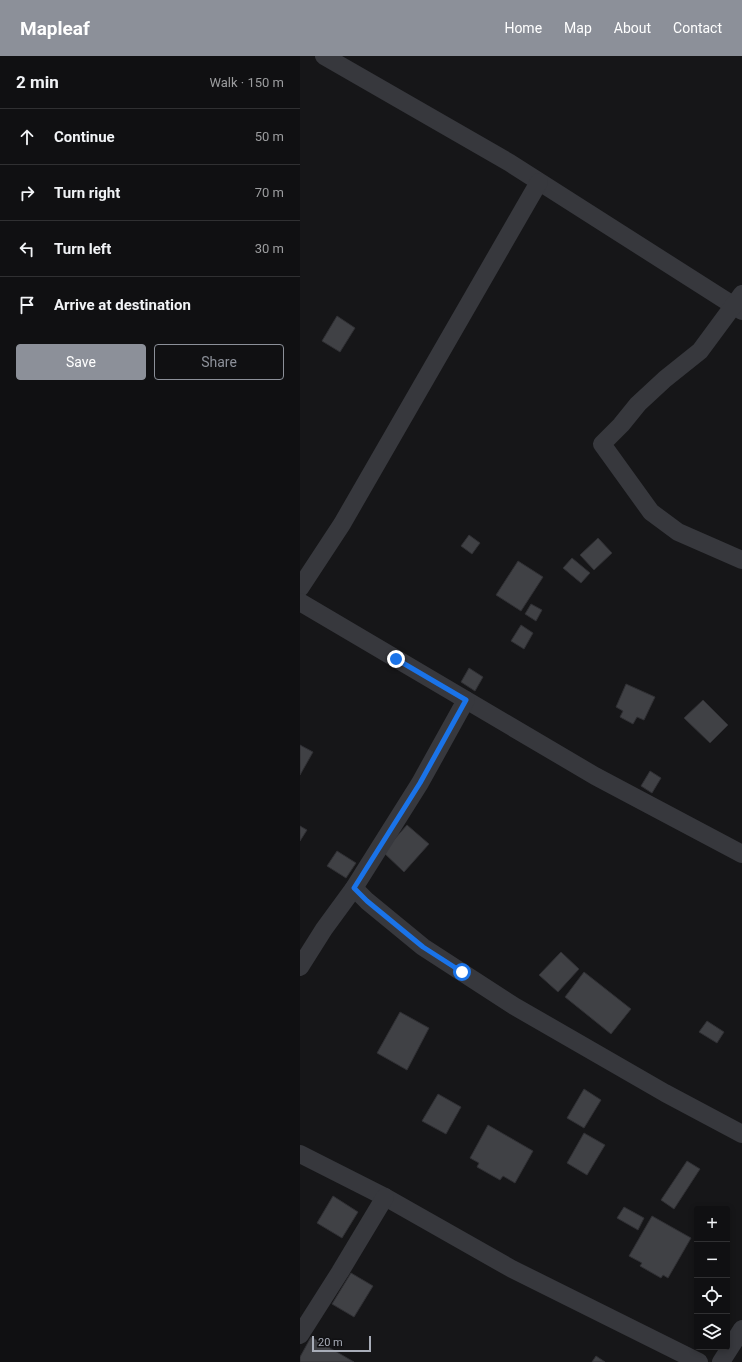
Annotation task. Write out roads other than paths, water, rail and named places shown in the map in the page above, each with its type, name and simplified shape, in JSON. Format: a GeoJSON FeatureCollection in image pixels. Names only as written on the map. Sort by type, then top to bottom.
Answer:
{"type":"FeatureCollection","features":[{"type":"Feature","properties":{"kind":"street"},"geometry":{"type":"LineString","coordinates":[[324,56],[510,163],[739,304],[700,351],[665,379],[638,404],[621,425],[602,444],[651,512],[678,532],[742,560]]}},
{"type":"Feature","properties":{"kind":"street"},"geometry":{"type":"LineString","coordinates":[[300,588],[342,524],[539,182]]}},
{"type":"Feature","properties":{"kind":"street"},"geometry":{"type":"LineString","coordinates":[[300,602],[595,776],[742,854]]}},
{"type":"Feature","properties":{"kind":"street"},"geometry":{"type":"LineString","coordinates":[[300,968],[324,929],[354,888],[420,783],[466,700]]}},
{"type":"Feature","properties":{"kind":"street"},"geometry":{"type":"LineString","coordinates":[[354,888],[367,901],[423,947],[514,1006],[658,1089],[742,1134]]}},
{"type":"Feature","properties":{"kind":"street"},"geometry":{"type":"LineString","coordinates":[[300,1154],[385,1197],[512,1269],[699,1362]]}},
{"type":"Feature","properties":{"kind":"street"},"geometry":{"type":"LineString","coordinates":[[300,1335],[385,1197]]}},
{"type":"Feature","properties":{"kind":"street"},"geometry":{"type":"LineString","coordinates":[[721,1362],[742,1329]]}}]}
